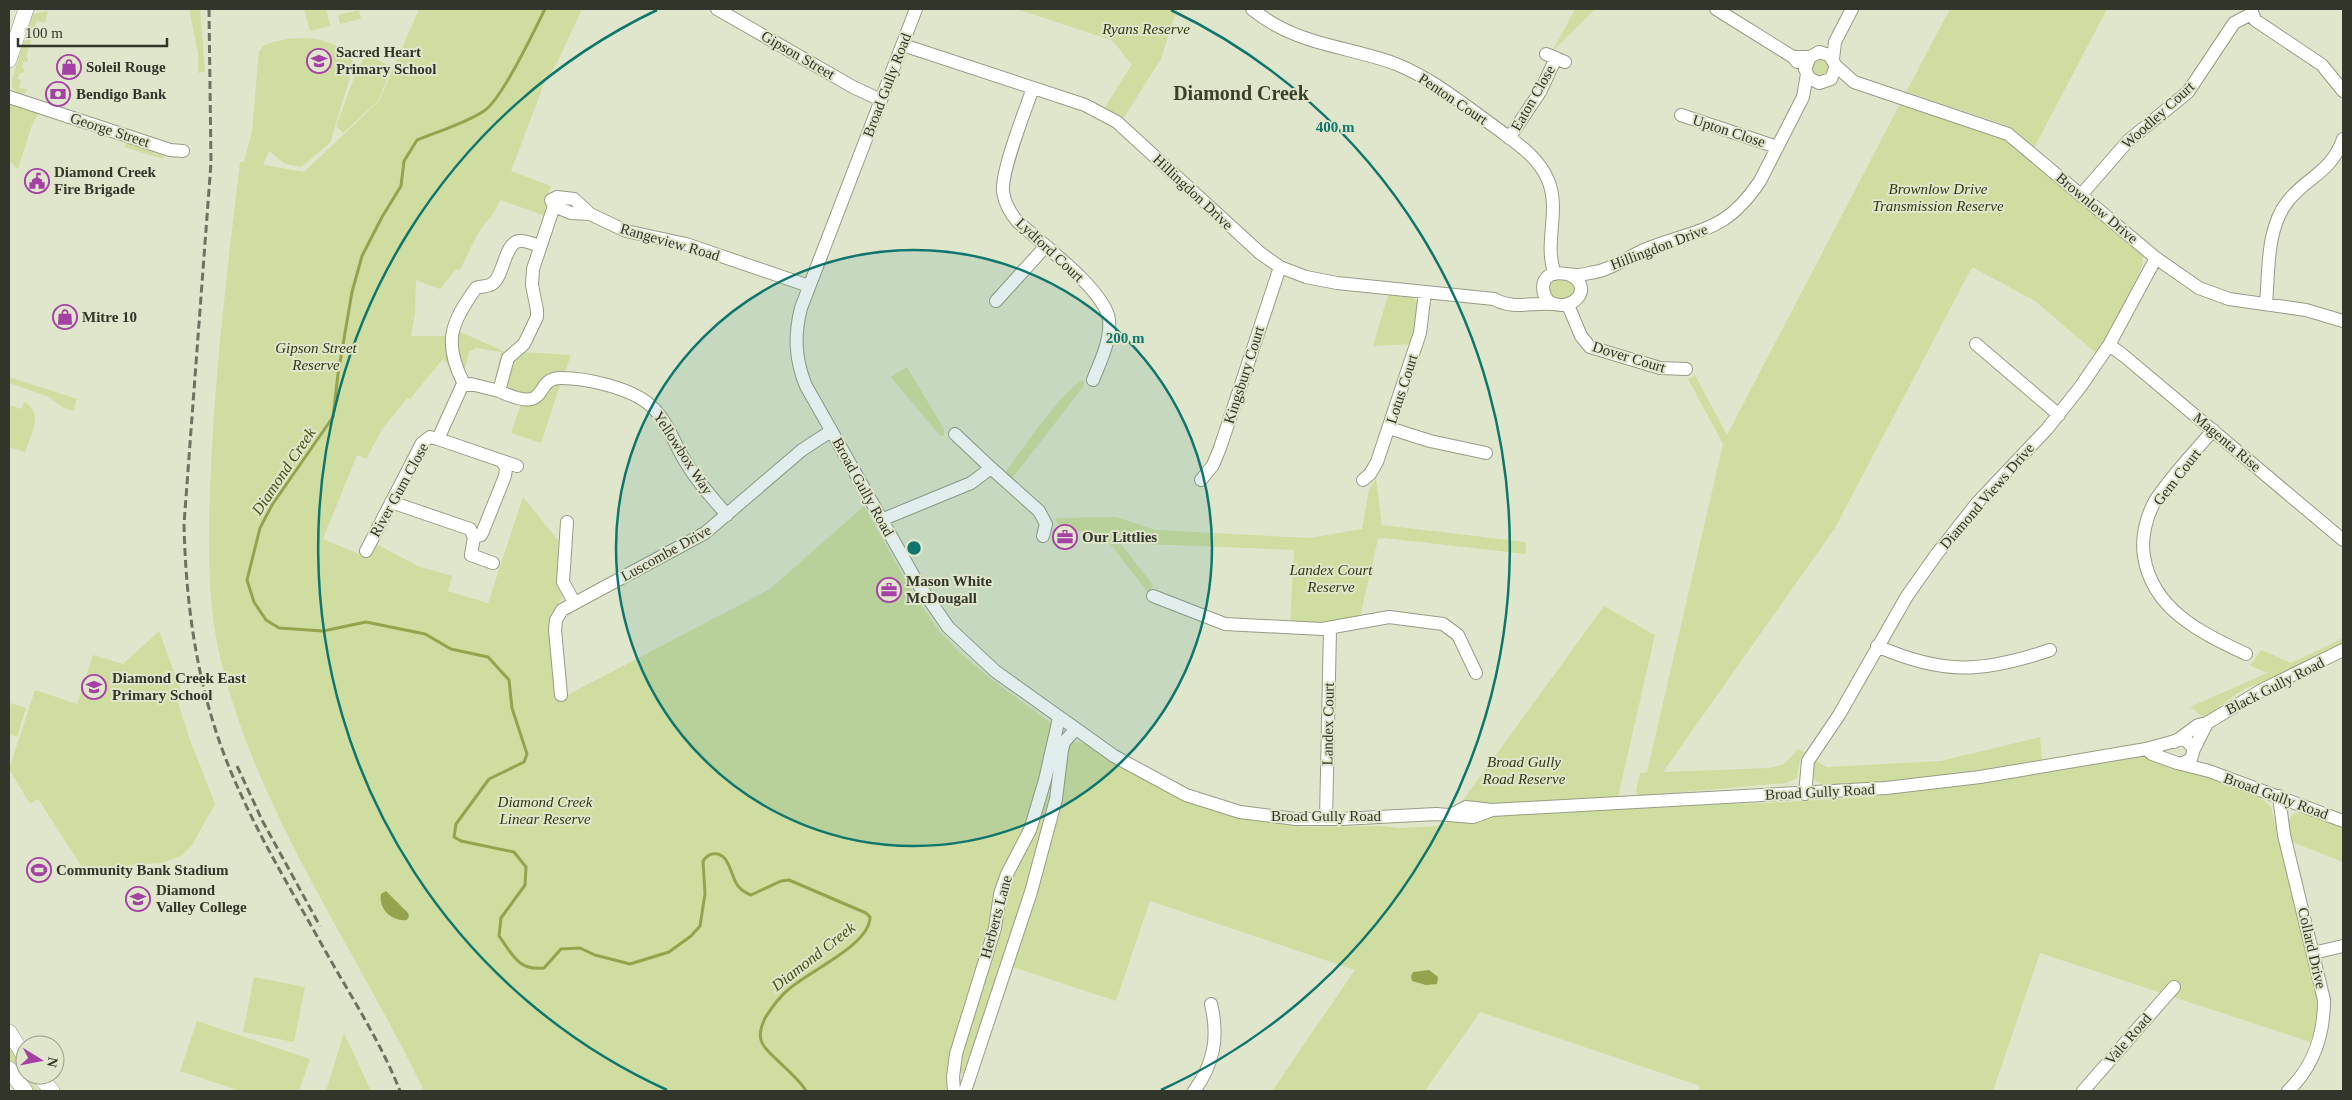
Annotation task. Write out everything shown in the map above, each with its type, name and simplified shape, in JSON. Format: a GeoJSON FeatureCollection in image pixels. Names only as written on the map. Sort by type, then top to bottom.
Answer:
{"type":"FeatureCollection","features":[{"type":"Feature","properties":{"kind":"main road"},"geometry":{"type":"LineString","coordinates":[[9,60],[26,9]]}},
{"type":"Feature","properties":{"kind":"main road"},"geometry":{"type":"LineString","coordinates":[[9,1069],[25,1091]]}},
{"type":"Feature","properties":{"kind":"street","name":"Gipson Street"},"geometry":{"type":"LineString","coordinates":[[717,9],[853,87],[881,100]]}},
{"type":"Feature","properties":{"kind":"street","name":"Broad Gully Road"},"geometry":{"type":"LineString","coordinates":[[916,9],[808,286],[796,326],[796,357],[806,386],[881,520],[926,597],[948,627],[995,671],[1075,730],[1160,782],[1203,802],[1264,816],[1326,819],[1453,814],[1473,816],[1492,810],[1886,788],[1950,781],[2146,749],[2177,740]]}},
{"type":"Feature","properties":{"kind":"street","name":"Penton Court"},"geometry":{"type":"LineString","coordinates":[[1252,9],[1303,38],[1371,56],[1418,74],[1442,89],[1533,158],[1548,181],[1554,211],[1551,259],[1555,274]]}},
{"type":"Feature","properties":{"kind":"street"},"geometry":{"type":"LineString","coordinates":[[1716,9],[1793,57],[1812,80],[1823,82],[1834,75],[1835,42],[1852,9]]}},
{"type":"Feature","properties":{"kind":"street"},"geometry":{"type":"LineString","coordinates":[[2251,11],[2258,22],[2322,65],[2343,91]]}},
{"type":"Feature","properties":{"kind":"street","name":"Woodley Court"},"geometry":{"type":"LineString","coordinates":[[2081,195],[2128,141],[2184,96],[2234,23],[2251,11]]}},
{"type":"Feature","properties":{"kind":"street"},"geometry":{"type":"LineString","coordinates":[[1806,72],[1814,54],[1835,42]]}},
{"type":"Feature","properties":{"kind":"street","name":"Hillingdon Drive"},"geometry":{"type":"LineString","coordinates":[[903,45],[1085,105],[1116,122],[1260,253],[1280,267],[1320,281],[1494,299],[1502,297],[1526,298],[1534,295],[1543,287]]}},
{"type":"Feature","properties":{"kind":"street"},"geometry":{"type":"LineString","coordinates":[[1793,57],[1824,53],[1834,62]]}},
{"type":"Feature","properties":{"kind":"street","name":"Eaton Close"},"geometry":{"type":"LineString","coordinates":[[1509,138],[1540,92],[1556,58]]}},
{"type":"Feature","properties":{"kind":"street","name":"Brownlow Drive"},"geometry":{"type":"LineString","coordinates":[[1834,62],[1854,82],[2008,134],[2156,258],[2188,282],[2209,293],[2240,302],[2306,310],[2343,321]]}},
{"type":"Feature","properties":{"kind":"street","name":"Hillingdon Drive"},"geometry":{"type":"LineString","coordinates":[[1570,275],[1597,272],[1647,249],[1706,230],[1718,224],[1736,209],[1751,194],[1803,97],[1806,72]]}},
{"type":"Feature","properties":{"kind":"street","name":"Hillingdon Drive"},"geometry":{"type":"LineString","coordinates":[[1803,97],[1823,82]]}},
{"type":"Feature","properties":{"kind":"street","name":"Brownlow Drive"},"geometry":{"type":"LineString","coordinates":[[1823,82],[1848,84],[1854,82]]}},
{"type":"Feature","properties":{"kind":"street","name":"Lydford Court"},"geometry":{"type":"LineString","coordinates":[[1033,88],[1004,176],[1003,191],[1006,205],[1013,216],[1093,290],[1104,305],[1107,312],[1108,338],[1093,380]]}},
{"type":"Feature","properties":{"kind":"street","name":"George Street"},"geometry":{"type":"LineString","coordinates":[[9,97],[152,144],[183,151]]}},
{"type":"Feature","properties":{"kind":"street","name":"Upton Close"},"geometry":{"type":"LineString","coordinates":[[1681,116],[1777,147]]}},
{"type":"Feature","properties":{"kind":"street"},"geometry":{"type":"LineString","coordinates":[[2266,304],[2273,235],[2278,215],[2296,192],[2329,165],[2343,139]]}},
{"type":"Feature","properties":{"kind":"street","name":"Rangeview Road"},"geometry":{"type":"LineString","coordinates":[[539,246],[554,206],[571,213],[590,214],[626,231],[686,244],[808,286]]}},
{"type":"Feature","properties":{"kind":"street"},"geometry":{"type":"LineString","coordinates":[[520,240],[539,246],[532,277],[537,318],[524,344],[508,358],[499,391],[464,384],[455,365],[452,350],[452,334],[458,316],[476,288],[489,285],[496,279],[508,251],[516,242],[520,240]]}},
{"type":"Feature","properties":{"kind":"street"},"geometry":{"type":"LineString","coordinates":[[996,301],[1045,247]]}},
{"type":"Feature","properties":{"kind":"street","name":"Diamond Views Drive"},"geometry":{"type":"LineString","coordinates":[[1805,794],[1805,772],[1808,761],[1839,715],[1907,596],[1950,536],[2059,415],[2109,345],[2156,258]]}},
{"type":"Feature","properties":{"kind":"street","name":"Kingsbury Court"},"geometry":{"type":"LineString","coordinates":[[1201,480],[1213,465],[1220,448],[1280,267]]}},
{"type":"Feature","properties":{"kind":"street","name":"Hillingdon Drive"},"geometry":{"type":"LineString","coordinates":[[1581,291],[1597,272]]}},
{"type":"Feature","properties":{"kind":"street"},"geometry":{"type":"LineString","coordinates":[[1555,274],[1570,275],[1578,281],[1581,291],[1576,300],[1568,305],[1553,304],[1545,298],[1543,287],[1547,278],[1555,274]]}},
{"type":"Feature","properties":{"kind":"street","name":"Lotus Court"},"geometry":{"type":"LineString","coordinates":[[1364,480],[1374,469],[1389,428],[1420,333],[1426,292]]}},
{"type":"Feature","properties":{"kind":"street","name":"Hillingdon Drive"},"geometry":{"type":"LineString","coordinates":[[1494,299],[1502,303],[1523,306],[1553,304]]}},
{"type":"Feature","properties":{"kind":"street","name":"Dover Court"},"geometry":{"type":"LineString","coordinates":[[1568,305],[1581,336],[1590,347],[1660,368],[1686,369]]}},
{"type":"Feature","properties":{"kind":"street"},"geometry":{"type":"LineString","coordinates":[[1976,344],[2059,415]]}},
{"type":"Feature","properties":{"kind":"street","name":"Magenta Rise"},"geometry":{"type":"LineString","coordinates":[[2109,345],[2123,354],[2343,540]]}},
{"type":"Feature","properties":{"kind":"street","name":"Yellowbox Way"},"geometry":{"type":"LineString","coordinates":[[499,391],[517,398],[529,400],[537,397],[548,382],[556,378],[564,378],[594,382],[640,398],[657,411],[691,470],[727,515]]}},
{"type":"Feature","properties":{"kind":"street","name":"River Gum Close"},"geometry":{"type":"LineString","coordinates":[[366,551],[425,440],[430,437],[438,439],[457,393],[464,384]]}},
{"type":"Feature","properties":{"kind":"street"},"geometry":{"type":"LineString","coordinates":[[1389,428],[1430,441],[1486,453]]}},
{"type":"Feature","properties":{"kind":"street","name":"Gem Court"},"geometry":{"type":"LineString","coordinates":[[2213,430],[2155,502],[2144,531],[2143,553],[2152,585],[2170,609],[2201,632],[2246,654]]}},
{"type":"Feature","properties":{"kind":"street","name":"Luscombe Drive"},"geometry":{"type":"LineString","coordinates":[[561,696],[556,620],[562,610],[696,539],[727,515],[802,450],[831,431]]}},
{"type":"Feature","properties":{"kind":"street"},"geometry":{"type":"LineString","coordinates":[[955,434],[1040,511],[1046,524],[1043,536]]}},
{"type":"Feature","properties":{"kind":"street"},"geometry":{"type":"LineString","coordinates":[[438,439],[517,466]]}},
{"type":"Feature","properties":{"kind":"street"},"geometry":{"type":"LineString","coordinates":[[474,537],[482,533],[505,476],[506,468],[502,461]]}},
{"type":"Feature","properties":{"kind":"street"},"geometry":{"type":"LineString","coordinates":[[881,520],[971,483],[991,468]]}},
{"type":"Feature","properties":{"kind":"street"},"geometry":{"type":"LineString","coordinates":[[391,502],[466,528],[472,532],[474,537],[471,555],[493,563]]}},
{"type":"Feature","properties":{"kind":"street"},"geometry":{"type":"LineString","coordinates":[[567,522],[563,581],[574,602]]}},
{"type":"Feature","properties":{"kind":"street"},"geometry":{"type":"LineString","coordinates":[[1153,596],[1225,624],[1330,629],[1383,617],[1442,624],[1458,635],[1476,673]]}},
{"type":"Feature","properties":{"kind":"street","name":"Landex Court"},"geometry":{"type":"LineString","coordinates":[[1326,819],[1330,629]]}},
{"type":"Feature","properties":{"kind":"street"},"geometry":{"type":"LineString","coordinates":[[1877,646],[1922,663],[1962,668],[1998,666],[2050,650]]}},
{"type":"Feature","properties":{"kind":"street","name":"Black Gully Road"},"geometry":{"type":"LineString","coordinates":[[2177,740],[2198,725],[2207,722],[2262,690],[2343,650]]}},
{"type":"Feature","properties":{"kind":"street","name":"Herberts Lane"},"geometry":{"type":"LineString","coordinates":[[954,1091],[953,1070],[956,1054],[994,928],[1003,883],[1026,840],[1041,794],[1059,718]]}},
{"type":"Feature","properties":{"kind":"street"},"geometry":{"type":"LineString","coordinates":[[2194,751],[2190,742],[2177,740],[2169,751],[2178,762],[2191,759],[2207,722]]}},
{"type":"Feature","properties":{"kind":"street","name":"Herberts Lane"},"geometry":{"type":"LineString","coordinates":[[965,1091],[1023,920],[1056,799],[1064,742],[1075,730]]}},
{"type":"Feature","properties":{"kind":"street","name":"Broad Gully Road"},"geometry":{"type":"LineString","coordinates":[[2146,749],[2152,754],[2209,771],[2343,821]]}},
{"type":"Feature","properties":{"kind":"street","name":"Broad Gully Road"},"geometry":{"type":"LineString","coordinates":[[2194,751],[2207,765],[2209,771]]}},
{"type":"Feature","properties":{"kind":"street"},"geometry":{"type":"LineString","coordinates":[[1041,794],[1051,793],[1056,799]]}},
{"type":"Feature","properties":{"kind":"street","name":"Collard Drive"},"geometry":{"type":"LineString","coordinates":[[2279,796],[2284,835],[2324,1000],[2322,1031],[2312,1059],[2301,1078],[2288,1091]]}},
{"type":"Feature","properties":{"kind":"street"},"geometry":{"type":"LineString","coordinates":[[2313,953],[2343,946]]}},
{"type":"Feature","properties":{"kind":"street","name":"Vale Road"},"geometry":{"type":"LineString","coordinates":[[2083,1091],[2174,987]]}},
{"type":"Feature","properties":{"kind":"street"},"geometry":{"type":"LineString","coordinates":[[1194,1091],[1207,1072],[1215,1046],[1216,1032],[1211,1004]]}},
{"type":"Feature","properties":{"kind":"street"},"geometry":{"type":"LineString","coordinates":[[953,1070],[958,1077],[970,1075]]}},
{"type":"Feature","properties":{"kind":"green space"},"geometry":{"type":"Polygon","coordinates":[[[189,9],[200,9],[205,71],[198,73],[198,53],[189,9]]]}},
{"type":"Feature","properties":{"kind":"green space"},"geometry":{"type":"Polygon","coordinates":[[[304,9],[326,9],[330,26],[310,31],[304,9]]]}},
{"type":"Feature","properties":{"kind":"green space"},"geometry":{"type":"Polygon","coordinates":[[[419,9],[582,9],[556,65],[545,81],[511,171],[551,186],[546,200],[545,216],[500,200],[495,211],[478,233],[460,270],[456,269],[440,289],[416,280],[415,314],[411,336],[449,336],[457,376],[443,359],[410,399],[407,398],[383,428],[366,459],[357,455],[323,539],[366,557],[374,543],[418,566],[452,576],[448,591],[488,603],[523,497],[561,544],[559,584],[562,597],[551,617],[556,701],[770,589],[864,506],[914,595],[939,631],[960,653],[986,675],[1052,724],[1046,795],[1051,796],[1035,867],[966,1074],[958,1072],[951,1091],[424,1091],[284,828],[259,774],[238,718],[221,661],[210,590],[209,518],[213,431],[222,316],[240,162],[244,162],[252,132],[259,52],[263,46],[286,39],[299,38],[324,41],[345,52],[353,62],[330,143],[301,167],[285,164],[269,151],[263,165],[304,172],[379,101],[419,9]]]}},
{"type":"Feature","properties":{"kind":"green space","name":"Ryans Reserve"},"geometry":{"type":"Polygon","coordinates":[[[1017,9],[1177,9],[1161,59],[1123,119],[1105,107],[1132,64],[1114,43],[1111,40],[1017,9]]]}},
{"type":"Feature","properties":{"kind":"green space"},"geometry":{"type":"Polygon","coordinates":[[[1575,9],[1595,9],[1552,52],[1575,9]]]}},
{"type":"Feature","properties":{"kind":"green space"},"geometry":{"type":"Polygon","coordinates":[[[1950,9],[2107,9],[2034,148],[2006,125],[1906,92],[1950,9]]]}},
{"type":"Feature","properties":{"kind":"green space"},"geometry":{"type":"Polygon","coordinates":[[[359,10],[361,19],[340,24],[338,15],[359,10]]]}},
{"type":"Feature","properties":{"kind":"green space"},"geometry":{"type":"Polygon","coordinates":[[[48,11],[45,23],[37,21],[26,57],[28,58],[27,62],[24,61],[22,68],[25,69],[23,73],[20,73],[18,79],[21,80],[19,87],[28,90],[21,96],[12,88],[12,79],[33,14],[48,11]]]}},
{"type":"Feature","properties":{"kind":"green space"},"geometry":{"type":"Polygon","coordinates":[[[366,54],[392,67],[378,101],[343,133],[336,126],[355,75],[366,54]]]}},
{"type":"Feature","properties":{"kind":"green space"},"geometry":{"type":"Polygon","coordinates":[[[1820,59],[1826,61],[1828,67],[1826,73],[1820,75],[1814,73],[1812,67],[1814,61],[1820,59]]]}},
{"type":"Feature","properties":{"kind":"green space"},"geometry":{"type":"Polygon","coordinates":[[[9,104],[39,112],[32,125],[18,169],[9,161],[9,104]]]}},
{"type":"Feature","properties":{"kind":"green space","name":"Brownlow Drive Transmission Reserve"},"geometry":{"type":"Polygon","coordinates":[[[1900,104],[2005,139],[2142,254],[2139,274],[2126,304],[2097,354],[2035,301],[1972,267],[1835,528],[1663,772],[1770,768],[1784,764],[1798,749],[1805,753],[1800,760],[1797,778],[1787,783],[1638,796],[1636,791],[1640,773],[1647,772],[1723,444],[1688,379],[1695,375],[1727,435],[1900,104]]]}},
{"type":"Feature","properties":{"kind":"green space"},"geometry":{"type":"Polygon","coordinates":[[[127,142],[163,156],[163,159],[124,147],[127,142]]]}},
{"type":"Feature","properties":{"kind":"green space"},"geometry":{"type":"Polygon","coordinates":[[[1556,279],[1568,280],[1574,285],[1575,293],[1569,299],[1552,298],[1548,288],[1551,281],[1556,279]]]}},
{"type":"Feature","properties":{"kind":"green space"},"geometry":{"type":"Polygon","coordinates":[[[1388,295],[1411,297],[1419,303],[1413,344],[1373,346],[1388,295]]]}},
{"type":"Feature","properties":{"kind":"green space"},"geometry":{"type":"Polygon","coordinates":[[[456,330],[508,353],[499,381],[494,384],[501,352],[476,348],[469,352],[464,374],[458,364],[456,330]]]}},
{"type":"Feature","properties":{"kind":"green space"},"geometry":{"type":"Polygon","coordinates":[[[522,352],[571,355],[564,375],[531,396],[506,386],[510,361],[522,352]]]}},
{"type":"Feature","properties":{"kind":"green space"},"geometry":{"type":"Polygon","coordinates":[[[907,367],[944,429],[944,435],[940,436],[891,377],[907,367]]]}},
{"type":"Feature","properties":{"kind":"green space"},"geometry":{"type":"Polygon","coordinates":[[[9,377],[77,399],[73,411],[62,407],[49,397],[9,383],[9,377]]]}},
{"type":"Feature","properties":{"kind":"green space"},"geometry":{"type":"Polygon","coordinates":[[[1082,380],[1084,381],[1083,387],[1011,480],[1004,474],[1051,411],[1082,380]]]}},
{"type":"Feature","properties":{"kind":"green space"},"geometry":{"type":"Polygon","coordinates":[[[561,382],[541,443],[511,433],[521,404],[561,382]]]}},
{"type":"Feature","properties":{"kind":"green space"},"geometry":{"type":"Polygon","coordinates":[[[24,402],[30,406],[35,418],[25,452],[9,447],[9,405],[22,409],[24,402]]]}},
{"type":"Feature","properties":{"kind":"green space","name":"Landex Court Reserve"},"geometry":{"type":"Polygon","coordinates":[[[1376,479],[1382,525],[1526,542],[1526,554],[1384,538],[1378,539],[1360,617],[1319,625],[1290,624],[1294,550],[1120,543],[1153,585],[1149,594],[1108,541],[1058,524],[1055,518],[1116,517],[1156,530],[1309,538],[1362,529],[1369,489],[1376,479]]]}},
{"type":"Feature","properties":{"kind":"green space","name":"Broad Gully Road Reserve"},"geometry":{"type":"Polygon","coordinates":[[[1604,606],[1655,635],[1618,797],[1458,807],[1604,606]]]}},
{"type":"Feature","properties":{"kind":"green space"},"geometry":{"type":"Polygon","coordinates":[[[159,631],[181,691],[175,693],[189,737],[215,804],[192,845],[181,856],[162,863],[130,865],[92,877],[86,873],[38,799],[30,804],[9,769],[35,690],[77,704],[93,655],[123,664],[159,631]]]}},
{"type":"Feature","properties":{"kind":"green space"},"geometry":{"type":"Polygon","coordinates":[[[2343,638],[2343,645],[2267,682],[2241,691],[2204,718],[2190,707],[2267,673],[2249,665],[2262,650],[2291,663],[2343,638]]]}},
{"type":"Feature","properties":{"kind":"green space"},"geometry":{"type":"Polygon","coordinates":[[[11,703],[26,708],[17,737],[9,734],[11,703]]]}},
{"type":"Feature","properties":{"kind":"green space"},"geometry":{"type":"Polygon","coordinates":[[[2040,737],[2042,761],[1900,781],[1826,786],[1814,780],[1811,769],[1815,760],[1827,767],[1941,761],[2040,737]]]}},
{"type":"Feature","properties":{"kind":"green space"},"geometry":{"type":"Polygon","coordinates":[[[1070,743],[1085,743],[1244,818],[1302,827],[1383,826],[1399,828],[1437,826],[1456,819],[1483,816],[1868,797],[1983,782],[2143,755],[2162,760],[2235,787],[2252,794],[2271,807],[2315,986],[2318,1015],[2313,1043],[2040,953],[1993,1091],[1698,1091],[1700,1086],[1480,1012],[1425,1091],[1272,1091],[1355,970],[1150,901],[1116,1001],[1010,966],[1060,773],[1070,743]]]}},
{"type":"Feature","properties":{"kind":"green space"},"geometry":{"type":"Polygon","coordinates":[[[2301,812],[2343,827],[2343,862],[2292,842],[2288,822],[2293,814],[2301,812]]]}},
{"type":"Feature","properties":{"kind":"green space"},"geometry":{"type":"Polygon","coordinates":[[[254,977],[305,987],[294,1042],[243,1032],[254,977]]]}},
{"type":"Feature","properties":{"kind":"green space"},"geometry":{"type":"Polygon","coordinates":[[[197,1021],[310,1059],[299,1091],[240,1091],[180,1071],[197,1021]]]}},
{"type":"Feature","properties":{"kind":"green space"},"geometry":{"type":"Polygon","coordinates":[[[344,1033],[371,1091],[326,1091],[344,1033]]]}},
{"type":"Feature","properties":{"kind":"green space"},"geometry":{"type":"Polygon","coordinates":[[[9,1044],[15,1056],[15,1069],[9,1061],[9,1044]]]}},
{"type":"Feature","properties":{"kind":"green space"},"geometry":{"type":"Polygon","coordinates":[[[27,1085],[34,1085],[39,1091],[32,1091],[27,1085]]]}},
{"type":"Feature","properties":{"kind":"shaded area"},"geometry":{"type":"Polygon","coordinates":[[[386,891],[408,913],[407,920],[391,917],[384,909],[381,894],[386,891]]]}},
{"type":"Feature","properties":{"kind":"shaded area"},"geometry":{"type":"Polygon","coordinates":[[[1429,970],[1438,977],[1437,984],[1426,985],[1412,981],[1411,976],[1413,972],[1429,970]]]}},
{"type":"Feature","properties":{"kind":"waterway","name":"Diamond Creek"},"geometry":{"type":"LineString","coordinates":[[545,9],[517,64],[500,93],[491,104],[484,111],[468,120],[417,140],[404,161],[401,186],[382,217],[362,256],[352,292],[338,374],[333,417],[272,505],[260,528],[247,580],[254,602],[266,620],[279,628],[323,631],[366,622],[425,634],[451,649],[488,657],[509,680],[512,708],[527,754],[524,762],[489,779],[456,824],[454,837],[461,841],[514,852],[526,867],[525,885],[501,918],[499,936],[522,964],[528,967],[544,968],[561,949],[580,948],[595,955],[630,964],[669,952],[691,936],[700,926],[705,894],[703,861],[712,854],[723,856],[729,865],[735,882],[744,892],[751,895],[781,881],[789,880],[866,913],[870,917],[867,927],[860,938],[837,957],[785,992],[770,1010],[762,1026],[760,1037],[763,1045],[802,1084],[806,1091]]}},
{"type":"Feature","properties":{"kind":"railway"},"geometry":{"type":"LineString","coordinates":[[209,9],[211,163],[184,524],[185,558],[192,626],[205,692],[214,725],[238,788],[278,867],[373,1035],[400,1091]]}},
{"type":"Feature","properties":{"kind":"railway"},"geometry":{"type":"LineString","coordinates":[[237,766],[263,822],[320,926]]}},
{"type":"Feature","properties":{"kind":"place","name":"Sacred Heart Primary School"},"geometry":{"type":"Point","coordinates":[319,61]}},
{"type":"Feature","properties":{"kind":"place","name":"Soleil Rouge"},"geometry":{"type":"Point","coordinates":[69,67]}},
{"type":"Feature","properties":{"kind":"place","name":"Bendigo Bank"},"geometry":{"type":"Point","coordinates":[58,94]}},
{"type":"Feature","properties":{"kind":"place","name":"Diamond Creek Fire Brigade"},"geometry":{"type":"Point","coordinates":[37,181]}},
{"type":"Feature","properties":{"kind":"place","name":"Mitre 10"},"geometry":{"type":"Point","coordinates":[65,317]}},
{"type":"Feature","properties":{"kind":"place","name":"Our Littlies"},"geometry":{"type":"Point","coordinates":[1065,537]}},
{"type":"Feature","properties":{"kind":"place","name":"Mason White McDougall"},"geometry":{"type":"Point","coordinates":[889,590]}},
{"type":"Feature","properties":{"kind":"place","name":"Diamond Creek East Primary School"},"geometry":{"type":"Point","coordinates":[94,687]}},
{"type":"Feature","properties":{"kind":"place","name":"Community Bank Stadium"},"geometry":{"type":"Point","coordinates":[39,870]}},
{"type":"Feature","properties":{"kind":"place","name":"Diamond Valley College"},"geometry":{"type":"Point","coordinates":[138,899]}},
{"type":"Feature","properties":{"kind":"district","name":"Diamond Creek"},"geometry":{"type":"Point","coordinates":[1241,93]}},
{"type":"Feature","properties":{"kind":"park label","name":"Gipson Street Reserve"},"geometry":{"type":"Point","coordinates":[316,356]}},
{"type":"Feature","properties":{"kind":"park label","name":"Diamond Creek Linear Reserve"},"geometry":{"type":"Point","coordinates":[545,810]}}]}
